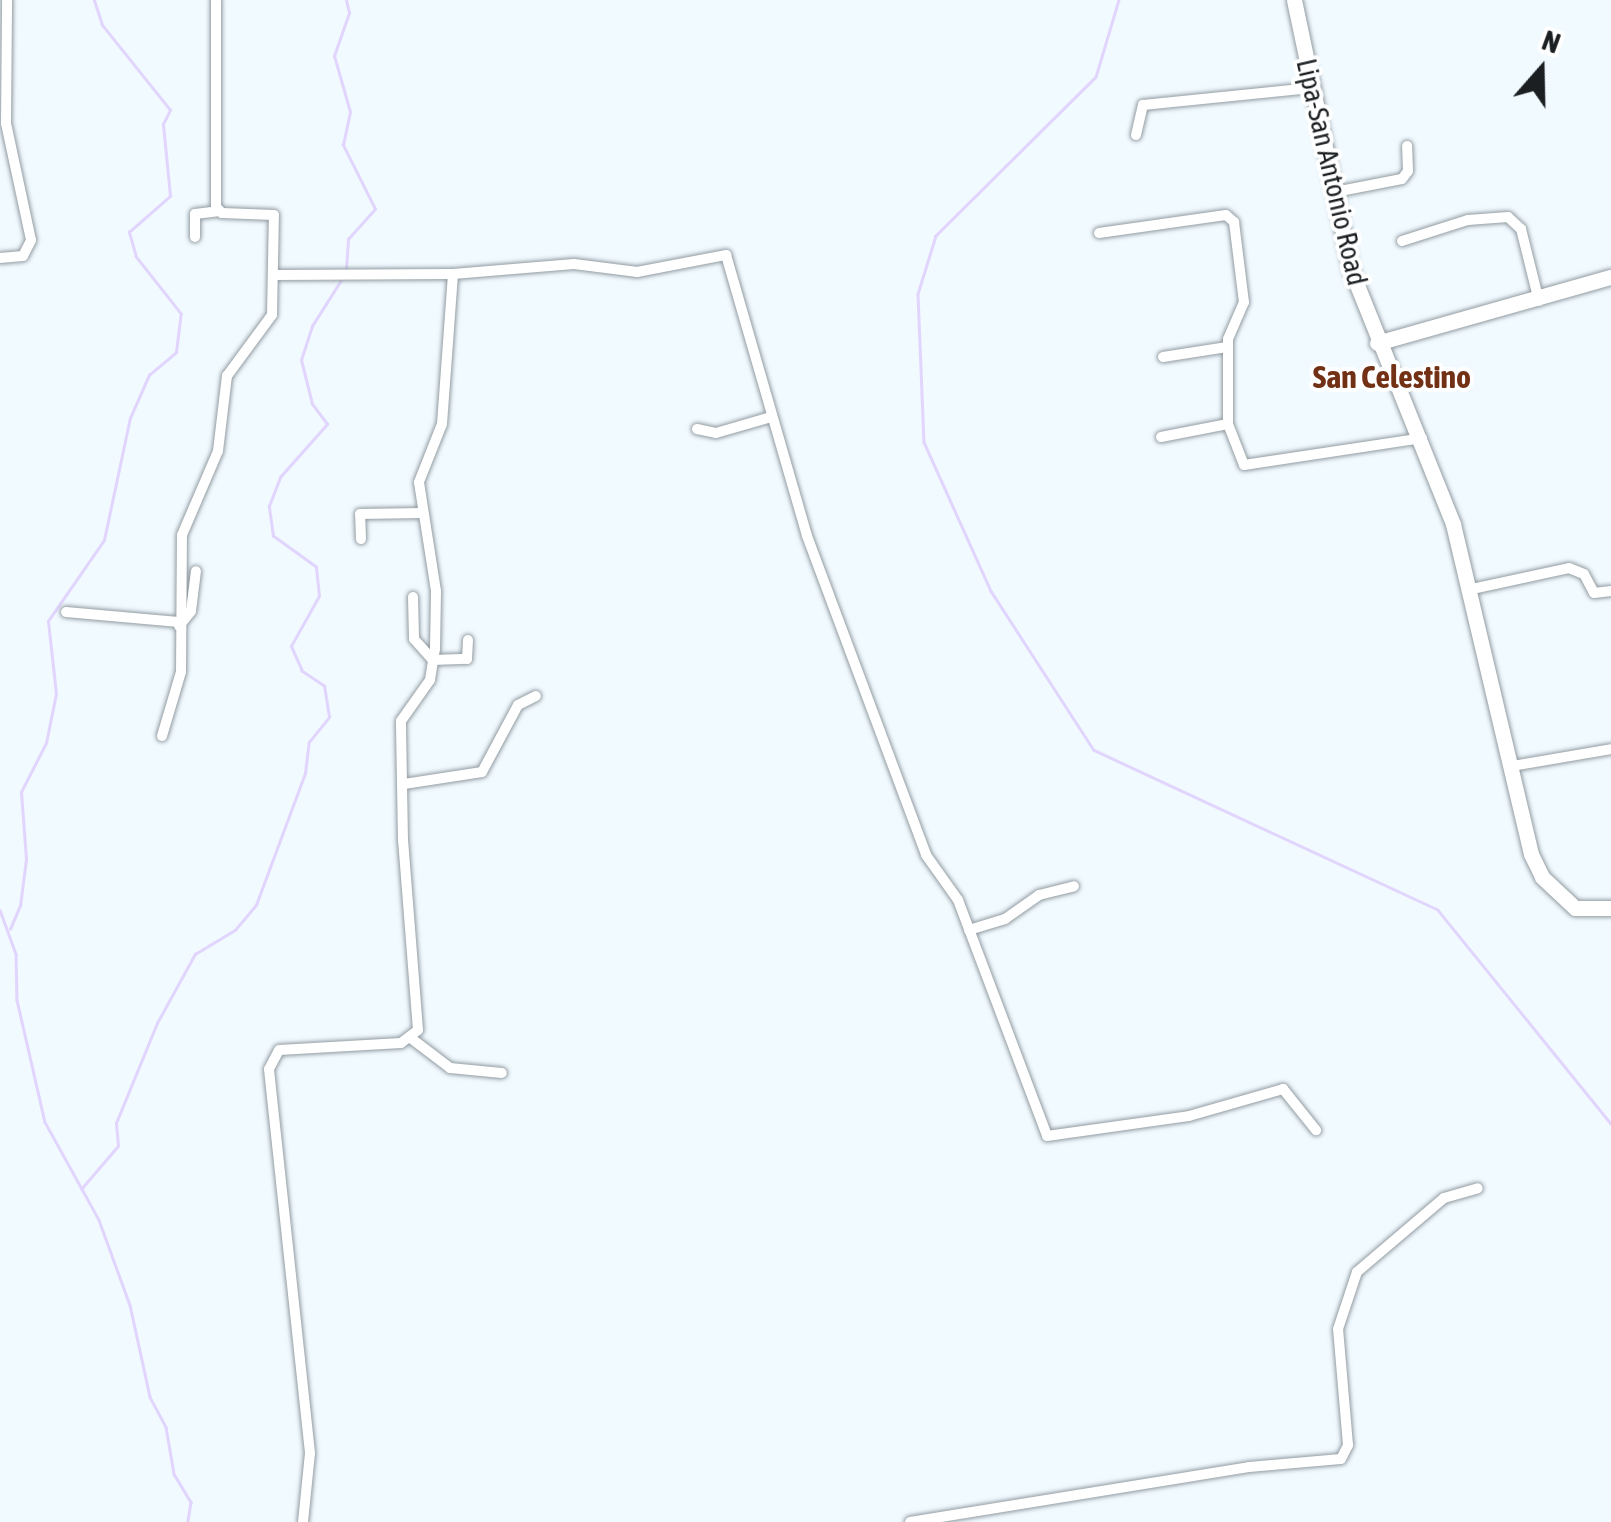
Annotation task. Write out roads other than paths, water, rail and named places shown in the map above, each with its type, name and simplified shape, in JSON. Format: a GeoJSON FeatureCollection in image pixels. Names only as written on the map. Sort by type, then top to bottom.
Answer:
{"type":"FeatureCollection","features":[{"type":"Feature","properties":{"kind":"main road","name":"Lipa-San Antonio Road"},"geometry":{"type":"LineString","coordinates":[[1294,0],[1351,270],[1377,343],[1422,438],[1472,589],[1535,868],[1575,908],[1611,908]]}},
{"type":"Feature","properties":{"kind":"main road"},"geometry":{"type":"LineString","coordinates":[[1377,343],[1539,301],[1611,277]]}},
{"type":"Feature","properties":{"kind":"street"},"geometry":{"type":"LineString","coordinates":[[216,0],[218,211]]}},
{"type":"Feature","properties":{"kind":"street"},"geometry":{"type":"LineString","coordinates":[[0,258],[22,256],[31,240],[6,123],[4,2]]}},
{"type":"Feature","properties":{"kind":"street"},"geometry":{"type":"LineString","coordinates":[[1136,134],[1143,105],[1312,88]]}},
{"type":"Feature","properties":{"kind":"street"},"geometry":{"type":"LineString","coordinates":[[1335,192],[1402,179],[1408,171],[1406,146]]}},
{"type":"Feature","properties":{"kind":"street"},"geometry":{"type":"LineString","coordinates":[[162,736],[181,672],[182,536],[218,451],[222,389],[236,362],[268,326],[275,274],[273,213],[195,214],[195,237]]}},
{"type":"Feature","properties":{"kind":"street"},"geometry":{"type":"LineString","coordinates":[[1099,233],[1231,217],[1244,302],[1227,347],[1228,424],[1239,462],[1252,468],[1422,438]]}},
{"type":"Feature","properties":{"kind":"street"},"geometry":{"type":"LineString","coordinates":[[1402,240],[1468,220],[1508,218],[1521,229],[1539,301]]}},
{"type":"Feature","properties":{"kind":"street"},"geometry":{"type":"LineString","coordinates":[[275,274],[453,274],[574,264],[637,272],[726,255],[807,536],[926,855],[958,900],[1047,1136],[1190,1116],[1282,1089],[1316,1130]]}},
{"type":"Feature","properties":{"kind":"street"},"geometry":{"type":"LineString","coordinates":[[412,1039],[419,1019],[402,841],[401,721],[430,680],[433,660],[436,591],[422,513],[420,474],[442,424],[453,274]]}},
{"type":"Feature","properties":{"kind":"street"},"geometry":{"type":"LineString","coordinates":[[1163,357],[1227,347]]}},
{"type":"Feature","properties":{"kind":"street"},"geometry":{"type":"LineString","coordinates":[[697,428],[716,433],[771,417]]}},
{"type":"Feature","properties":{"kind":"street"},"geometry":{"type":"LineString","coordinates":[[1160,437],[1228,424]]}},
{"type":"Feature","properties":{"kind":"street"},"geometry":{"type":"LineString","coordinates":[[361,538],[360,514],[422,513]]}},
{"type":"Feature","properties":{"kind":"street"},"geometry":{"type":"LineString","coordinates":[[1472,589],[1568,568],[1584,574],[1594,594],[1611,591]]}},
{"type":"Feature","properties":{"kind":"street"},"geometry":{"type":"LineString","coordinates":[[179,624],[191,611],[196,571]]}},
{"type":"Feature","properties":{"kind":"street"},"geometry":{"type":"LineString","coordinates":[[413,597],[414,640],[433,660],[467,659],[468,640]]}},
{"type":"Feature","properties":{"kind":"street"},"geometry":{"type":"LineString","coordinates":[[66,612],[179,624]]}},
{"type":"Feature","properties":{"kind":"street"},"geometry":{"type":"LineString","coordinates":[[404,784],[482,772],[518,704],[536,696]]}},
{"type":"Feature","properties":{"kind":"street"},"geometry":{"type":"LineString","coordinates":[[1512,766],[1611,750]]}},
{"type":"Feature","properties":{"kind":"street"},"geometry":{"type":"LineString","coordinates":[[970,930],[1004,919],[1039,895],[1074,886]]}},
{"type":"Feature","properties":{"kind":"street"},"geometry":{"type":"LineString","coordinates":[[303,1522],[310,1453],[271,1058],[293,1046],[412,1039],[450,1068],[502,1073]]}},
{"type":"Feature","properties":{"kind":"street"},"geometry":{"type":"LineString","coordinates":[[910,1522],[1249,1468],[1341,1459],[1348,1446],[1338,1329],[1357,1272],[1444,1198],[1478,1188]]}},
{"type":"Feature","properties":{"kind":"waterway"},"geometry":{"type":"LineString","coordinates":[[10,929],[20,906],[26,859],[21,792],[46,743],[56,694],[48,621],[104,540],[130,418],[149,375],[176,352],[181,314],[136,257],[129,232],[170,196],[163,124],[170,110],[102,25],[94,0]]}},
{"type":"Feature","properties":{"kind":"waterway"},"geometry":{"type":"LineString","coordinates":[[346,0],[349,13],[334,56],[350,112],[343,145],[375,209],[348,239],[346,269]]}},
{"type":"Feature","properties":{"kind":"waterway"},"geometry":{"type":"LineString","coordinates":[[1119,0],[1096,77],[936,236],[918,294],[924,442],[991,591],[1094,750],[1438,910],[1611,1124]]}},
{"type":"Feature","properties":{"kind":"waterway"},"geometry":{"type":"LineString","coordinates":[[81,1189],[118,1146],[116,1123],[157,1023],[195,954],[235,930],[256,905],[305,773],[309,742],[329,717],[324,686],[302,671],[291,646],[319,596],[316,567],[273,536],[269,506],[280,477],[327,424],[312,404],[301,360],[312,326],[343,277]]}},
{"type":"Feature","properties":{"kind":"waterway"},"geometry":{"type":"LineString","coordinates":[[0,910],[16,954],[17,1000],[45,1122],[99,1220],[130,1305],[150,1397],[166,1427],[174,1474],[191,1502],[188,1522]]}},
{"type":"Feature","properties":{"kind":"district","name":"San Celestino"},"geometry":{"type":"Point","coordinates":[1392,377]}}]}
